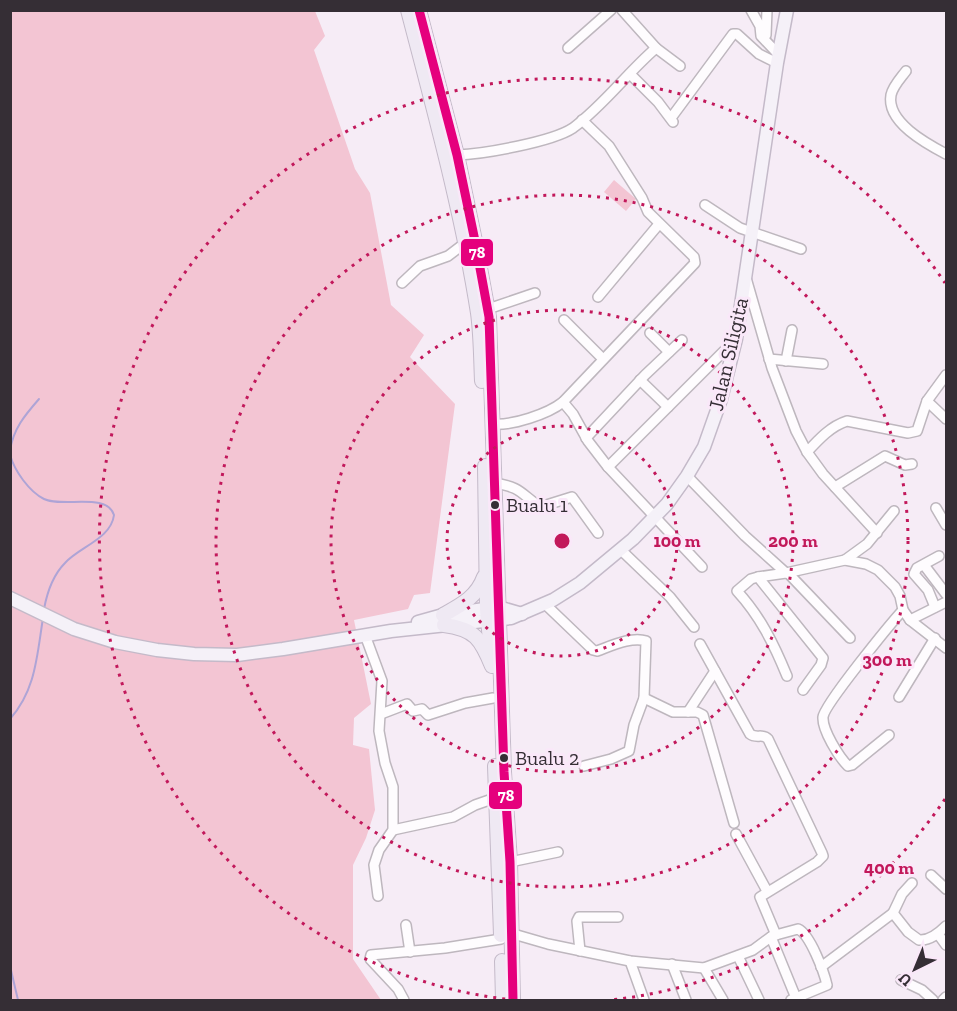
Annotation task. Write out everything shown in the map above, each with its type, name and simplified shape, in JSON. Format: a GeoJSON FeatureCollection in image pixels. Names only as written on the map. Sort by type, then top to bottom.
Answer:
{"type":"FeatureCollection","features":[{"type":"Feature","properties":{"kind":"highway"},"geometry":{"type":"LineString","coordinates":[[408,10],[436,115],[465,243],[478,315],[484,416],[486,571],[493,614],[510,862],[513,1000]]}},
{"type":"Feature","properties":{"kind":"highway"},"geometry":{"type":"LineString","coordinates":[[418,10],[457,155],[488,309],[494,483],[492,666],[495,798],[510,937],[503,1000]]}},
{"type":"Feature","properties":{"kind":"highway"},"geometry":{"type":"LineString","coordinates":[[486,571],[478,591],[443,620],[472,633],[482,642],[492,666]]}},
{"type":"Feature","properties":{"kind":"main road","name":"Jalan Siligita"},"geometry":{"type":"LineString","coordinates":[[10,598],[74,629],[115,642],[194,654],[237,654],[391,631],[443,620],[493,614],[511,618],[545,604],[580,583],[621,550],[654,518],[687,476],[704,447],[724,388],[736,339],[778,56],[787,10]]}},
{"type":"Feature","properties":{"kind":"street"},"geometry":{"type":"LineString","coordinates":[[568,48],[611,10]]}},
{"type":"Feature","properties":{"kind":"street"},"geometry":{"type":"LineString","coordinates":[[622,10],[656,48],[680,66]]}},
{"type":"Feature","properties":{"kind":"street"},"geometry":{"type":"LineString","coordinates":[[751,10],[760,26],[761,36],[778,56]]}},
{"type":"Feature","properties":{"kind":"street"},"geometry":{"type":"LineString","coordinates":[[767,10],[766,35],[778,56]]}},
{"type":"Feature","properties":{"kind":"street"},"geometry":{"type":"LineString","coordinates":[[630,74],[672,120],[733,34],[736,34],[759,54],[778,56]]}},
{"type":"Feature","properties":{"kind":"street"},"geometry":{"type":"LineString","coordinates":[[457,155],[506,148],[560,134],[570,129],[656,48]]}},
{"type":"Feature","properties":{"kind":"street"},"geometry":{"type":"LineString","coordinates":[[906,71],[894,86],[890,98],[896,115],[908,130],[946,154]]}},
{"type":"Feature","properties":{"kind":"street"},"geometry":{"type":"LineString","coordinates":[[492,424],[503,425],[548,411],[563,402],[695,263],[694,257],[648,212],[642,198],[609,146],[582,120]]}},
{"type":"Feature","properties":{"kind":"street"},"geometry":{"type":"LineString","coordinates":[[705,205],[740,228],[801,249]]}},
{"type":"Feature","properties":{"kind":"street"},"geometry":{"type":"LineString","coordinates":[[598,297],[659,224]]}},
{"type":"Feature","properties":{"kind":"street"},"geometry":{"type":"LineString","coordinates":[[402,283],[420,266],[448,256],[465,243]]}},
{"type":"Feature","properties":{"kind":"street"},"geometry":{"type":"LineString","coordinates":[[745,276],[769,359],[796,431],[807,452],[877,532]]}},
{"type":"Feature","properties":{"kind":"street"},"geometry":{"type":"LineString","coordinates":[[488,309],[535,293]]}},
{"type":"Feature","properties":{"kind":"street"},"geometry":{"type":"LineString","coordinates":[[564,320],[603,359]]}},
{"type":"Feature","properties":{"kind":"street"},"geometry":{"type":"LineString","coordinates":[[786,361],[792,330]]}},
{"type":"Feature","properties":{"kind":"street"},"geometry":{"type":"LineString","coordinates":[[650,333],[669,352]]}},
{"type":"Feature","properties":{"kind":"street"},"geometry":{"type":"LineString","coordinates":[[608,467],[736,339]]}},
{"type":"Feature","properties":{"kind":"street"},"geometry":{"type":"LineString","coordinates":[[586,438],[640,380],[682,340]]}},
{"type":"Feature","properties":{"kind":"street"},"geometry":{"type":"LineString","coordinates":[[769,359],[823,364]]}},
{"type":"Feature","properties":{"kind":"street"},"geometry":{"type":"LineString","coordinates":[[807,452],[838,424],[847,421],[913,433],[917,431],[927,401],[946,375]]}},
{"type":"Feature","properties":{"kind":"street"},"geometry":{"type":"LineString","coordinates":[[640,380],[668,407]]}},
{"type":"Feature","properties":{"kind":"street"},"geometry":{"type":"LineString","coordinates":[[927,401],[946,419]]}},
{"type":"Feature","properties":{"kind":"street"},"geometry":{"type":"LineString","coordinates":[[563,402],[608,467],[702,567]]}},
{"type":"Feature","properties":{"kind":"street"},"geometry":{"type":"LineString","coordinates":[[836,487],[885,456],[905,465],[912,464]]}},
{"type":"Feature","properties":{"kind":"street"},"geometry":{"type":"LineString","coordinates":[[687,476],[850,638]]}},
{"type":"Feature","properties":{"kind":"street"},"geometry":{"type":"LineString","coordinates":[[494,483],[512,485],[540,507],[572,497],[598,533]]}},
{"type":"Feature","properties":{"kind":"street"},"geometry":{"type":"LineString","coordinates":[[936,508],[946,525]]}},
{"type":"Feature","properties":{"kind":"street"},"geometry":{"type":"LineString","coordinates":[[787,676],[766,628],[753,607],[737,591],[751,579],[845,560],[867,544],[894,511]]}},
{"type":"Feature","properties":{"kind":"street"},"geometry":{"type":"LineString","coordinates":[[621,550],[670,597],[694,627]]}},
{"type":"Feature","properties":{"kind":"street"},"geometry":{"type":"LineString","coordinates":[[936,607],[928,590],[914,574],[915,570],[939,556]]}},
{"type":"Feature","properties":{"kind":"street"},"geometry":{"type":"LineString","coordinates":[[845,560],[866,564],[888,579],[896,586],[903,610],[910,620],[946,648]]}},
{"type":"Feature","properties":{"kind":"street"},"geometry":{"type":"LineString","coordinates":[[924,565],[946,594]]}},
{"type":"Feature","properties":{"kind":"street"},"geometry":{"type":"LineString","coordinates":[[758,577],[823,658],[821,665],[802,690]]}},
{"type":"Feature","properties":{"kind":"street"},"geometry":{"type":"LineString","coordinates":[[910,620],[946,602]]}},
{"type":"Feature","properties":{"kind":"street"},"geometry":{"type":"LineString","coordinates":[[545,604],[592,650],[597,651],[628,641],[646,640],[644,698],[634,725],[629,751],[584,766]]}},
{"type":"Feature","properties":{"kind":"street"},"geometry":{"type":"LineString","coordinates":[[889,735],[848,766],[831,742],[823,717],[824,712],[884,631],[903,610]]}},
{"type":"Feature","properties":{"kind":"street"},"geometry":{"type":"LineString","coordinates":[[354,637],[382,681],[381,742],[393,787],[393,830],[375,857],[378,896]]}},
{"type":"Feature","properties":{"kind":"street"},"geometry":{"type":"LineString","coordinates":[[899,697],[935,638]]}},
{"type":"Feature","properties":{"kind":"street"},"geometry":{"type":"LineString","coordinates":[[404,1000],[398,989],[370,957],[373,954],[410,952],[510,937],[630,961],[704,968],[753,950],[773,936],[798,929],[803,931],[821,967],[827,985],[793,999],[773,936],[760,899],[767,891],[817,862],[823,856],[768,739],[764,736],[755,737],[750,734],[700,644]]}},
{"type":"Feature","properties":{"kind":"street"},"geometry":{"type":"LineString","coordinates":[[688,712],[715,671]]}},
{"type":"Feature","properties":{"kind":"street"},"geometry":{"type":"LineString","coordinates":[[381,714],[407,704],[413,711],[422,709],[428,715],[465,703],[493,698]]}},
{"type":"Feature","properties":{"kind":"street"},"geometry":{"type":"LineString","coordinates":[[644,698],[673,712],[700,713],[705,718],[734,824]]}},
{"type":"Feature","properties":{"kind":"street"},"geometry":{"type":"LineString","coordinates":[[393,830],[453,817],[475,805],[495,798]]}},
{"type":"Feature","properties":{"kind":"street"},"geometry":{"type":"LineString","coordinates":[[736,834],[767,891]]}},
{"type":"Feature","properties":{"kind":"street"},"geometry":{"type":"LineString","coordinates":[[510,862],[558,852]]}},
{"type":"Feature","properties":{"kind":"street"},"geometry":{"type":"LineString","coordinates":[[931,875],[946,889]]}},
{"type":"Feature","properties":{"kind":"street"},"geometry":{"type":"LineString","coordinates":[[821,967],[893,913],[902,894],[912,883]]}},
{"type":"Feature","properties":{"kind":"street"},"geometry":{"type":"LineString","coordinates":[[893,913],[914,938],[923,940],[938,934],[946,926]]}},
{"type":"Feature","properties":{"kind":"street"},"geometry":{"type":"LineString","coordinates":[[580,951],[577,921],[579,916],[618,917]]}},
{"type":"Feature","properties":{"kind":"street"},"geometry":{"type":"LineString","coordinates":[[406,925],[410,952]]}},
{"type":"Feature","properties":{"kind":"street"},"geometry":{"type":"LineString","coordinates":[[938,934],[946,945]]}},
{"type":"Feature","properties":{"kind":"street"},"geometry":{"type":"LineString","coordinates":[[738,956],[759,1000]]}},
{"type":"Feature","properties":{"kind":"street"},"geometry":{"type":"LineString","coordinates":[[630,961],[644,1000]]}},
{"type":"Feature","properties":{"kind":"street"},"geometry":{"type":"LineString","coordinates":[[672,964],[686,1000]]}},
{"type":"Feature","properties":{"kind":"street"},"geometry":{"type":"LineString","coordinates":[[704,968],[723,1000]]}},
{"type":"Feature","properties":{"kind":"street"},"geometry":{"type":"LineString","coordinates":[[901,980],[922,990],[933,1000]]}},
{"type":"Feature","properties":{"kind":"shaded area"},"geometry":{"type":"Polygon","coordinates":[[[10,11],[315,11],[325,36],[314,50],[355,169],[370,193],[391,305],[424,335],[410,357],[455,404],[430,593],[414,595],[408,609],[354,620],[371,704],[354,718],[353,745],[369,749],[375,810],[366,838],[353,865],[353,959],[381,1000],[11,1000],[10,11]]]}},
{"type":"Feature","properties":{"kind":"shaded area"},"geometry":{"type":"Polygon","coordinates":[[[614,180],[636,199],[626,211],[604,192],[614,180]]]}},
{"type":"Feature","properties":{"kind":"waterway"},"geometry":{"type":"LineString","coordinates":[[10,451],[17,429],[39,399]]}},
{"type":"Feature","properties":{"kind":"waterway"},"geometry":{"type":"LineString","coordinates":[[10,455],[23,480],[44,499],[103,504],[110,508],[114,515],[112,523],[101,537],[71,557],[57,573],[51,584],[44,609]]}},
{"type":"Feature","properties":{"kind":"waterway"},"geometry":{"type":"LineString","coordinates":[[10,719],[19,708],[34,672],[43,618]]}},
{"type":"Feature","properties":{"kind":"waterway"},"geometry":{"type":"LineString","coordinates":[[10,966],[18,1000]]}},
{"type":"Feature","properties":{"kind":"transit line","name":"78"},"geometry":{"type":"LineString","coordinates":[[419,10],[457,155],[489,317],[504,772],[510,862],[513,1000]]}},
{"type":"Feature","properties":{"kind":"place","name":"Bualu 1"},"geometry":{"type":"Point","coordinates":[495,505]}},
{"type":"Feature","properties":{"kind":"place","name":"Bualu 2"},"geometry":{"type":"Point","coordinates":[504,758]}}]}
